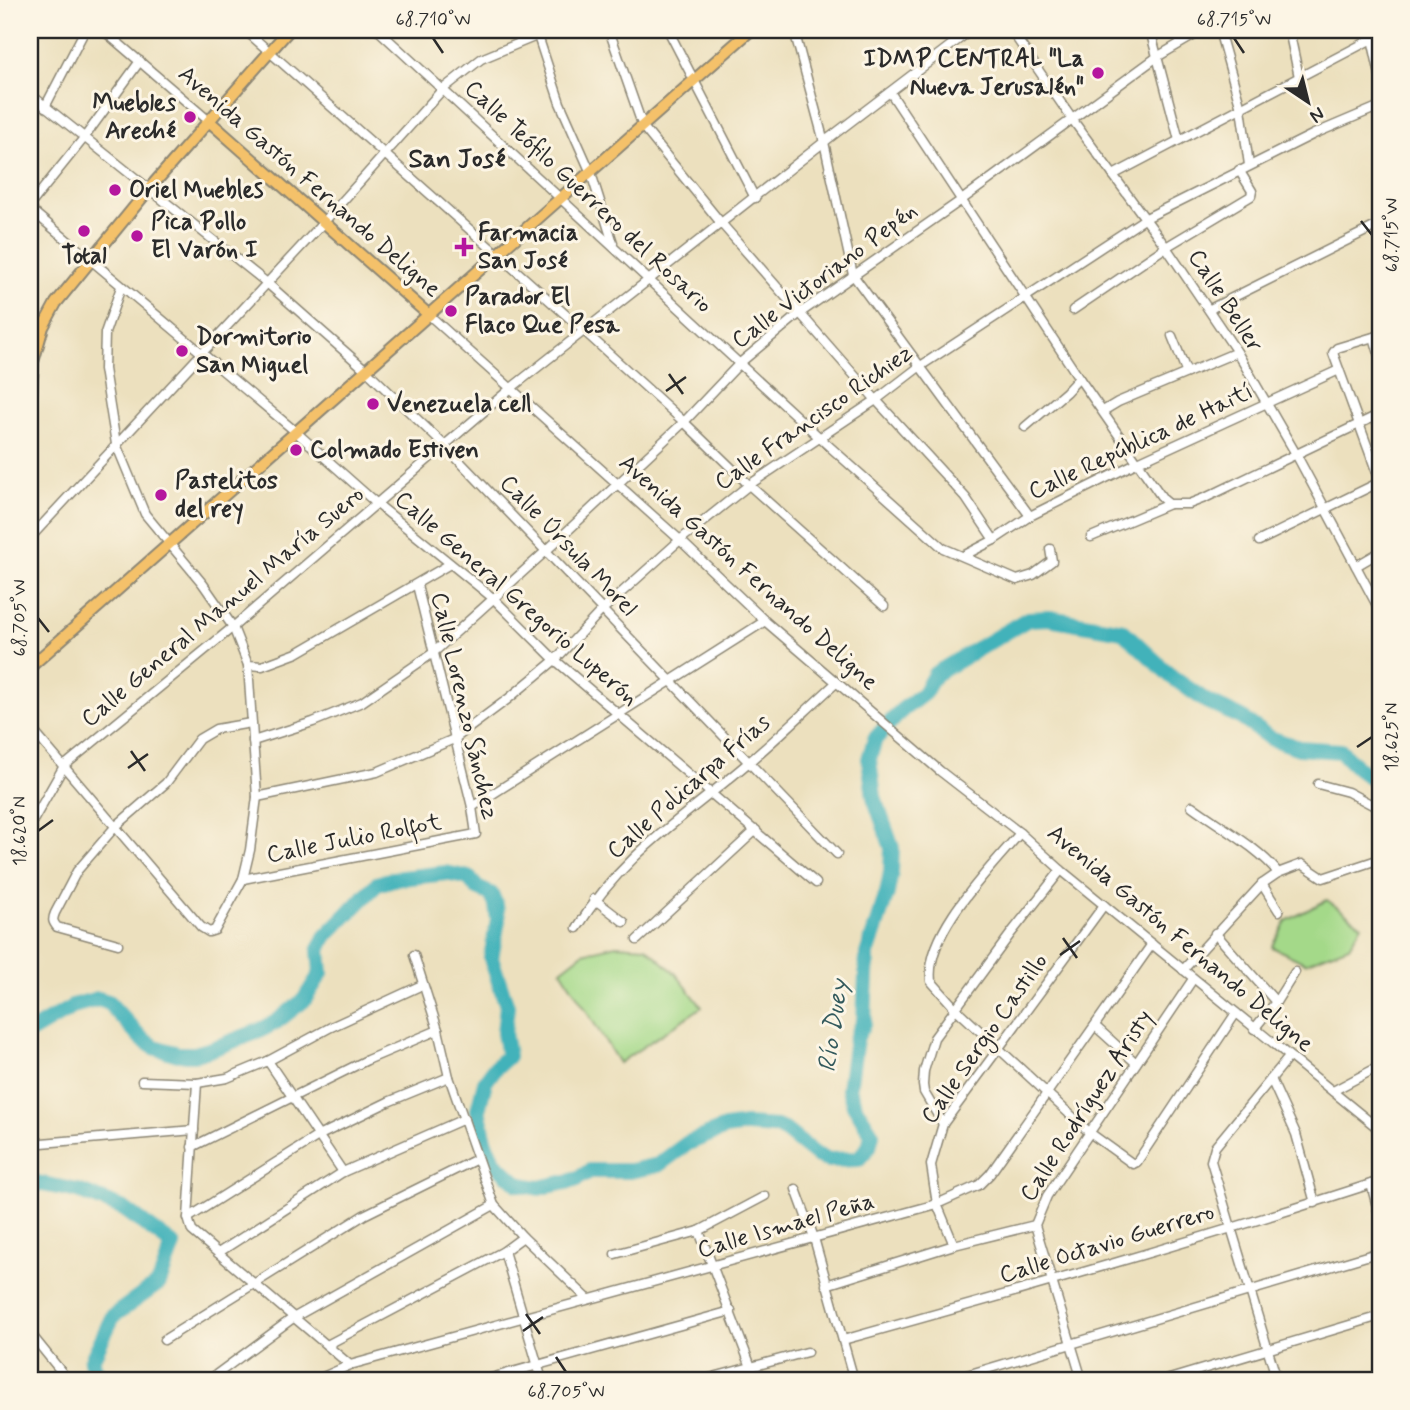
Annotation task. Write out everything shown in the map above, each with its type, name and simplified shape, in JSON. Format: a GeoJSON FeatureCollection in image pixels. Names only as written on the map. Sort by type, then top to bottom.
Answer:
{"type":"FeatureCollection","features":[{"type":"Feature","properties":{"kind":"main road"},"geometry":{"type":"LineString","coordinates":[[30,412],[32,363],[43,327],[56,303],[149,189],[289,30]]}},
{"type":"Feature","properties":{"kind":"main road"},"geometry":{"type":"LineString","coordinates":[[30,667],[751,30]]}},
{"type":"Feature","properties":{"kind":"main road","name":"Avenida Gastón Fernando Deligne"},"geometry":{"type":"LineString","coordinates":[[209,121],[429,315]]}},
{"type":"Feature","properties":{"kind":"street"},"geometry":{"type":"LineString","coordinates":[[45,107],[85,30]]}},
{"type":"Feature","properties":{"kind":"street","name":"Avenida Gastón Fernando Deligne"},"geometry":{"type":"LineString","coordinates":[[103,30],[209,121]]}},
{"type":"Feature","properties":{"kind":"street"},"geometry":{"type":"LineString","coordinates":[[244,30],[499,254],[884,607]]}},
{"type":"Feature","properties":{"kind":"street","name":"Calle Teófilo Guerrero del Rosario"},"geometry":{"type":"LineString","coordinates":[[378,30],[943,548],[1017,580],[1033,576],[1046,568],[1052,561],[1050,549]]}},
{"type":"Feature","properties":{"kind":"street"},"geometry":{"type":"LineString","coordinates":[[30,538],[323,223],[443,89],[481,59],[537,32],[551,30]]}},
{"type":"Feature","properties":{"kind":"street"},"geometry":{"type":"LineString","coordinates":[[609,30],[643,127],[721,223],[966,498],[994,540]]}},
{"type":"Feature","properties":{"kind":"street"},"geometry":{"type":"LineString","coordinates":[[668,30],[755,198]]}},
{"type":"Feature","properties":{"kind":"street"},"geometry":{"type":"LineString","coordinates":[[794,30],[824,142],[853,275],[1030,516]]}},
{"type":"Feature","properties":{"kind":"street","name":"Calle General Manuel María Suero"},"geometry":{"type":"LineString","coordinates":[[30,825],[64,766],[233,626],[510,389],[971,30]]}},
{"type":"Feature","properties":{"kind":"street","name":"Calle Beller"},"geometry":{"type":"LineString","coordinates":[[1011,30],[1210,309],[1268,404],[1380,611]]}},
{"type":"Feature","properties":{"kind":"street"},"geometry":{"type":"LineString","coordinates":[[1150,30],[1179,140]]}},
{"type":"Feature","properties":{"kind":"street","name":"Calle Victoriano Pepén"},"geometry":{"type":"LineString","coordinates":[[253,740],[313,722],[362,702],[433,653],[684,422],[740,363],[800,313],[962,200],[1157,57],[1203,30]]}},
{"type":"Feature","properties":{"kind":"street"},"geometry":{"type":"LineString","coordinates":[[1219,30],[1241,108],[1249,165]]}},
{"type":"Feature","properties":{"kind":"street"},"geometry":{"type":"LineString","coordinates":[[1289,30],[1299,77]]}},
{"type":"Feature","properties":{"kind":"street"},"geometry":{"type":"LineString","coordinates":[[537,32],[560,103],[591,173],[614,246]]}},
{"type":"Feature","properties":{"kind":"street"},"geometry":{"type":"LineString","coordinates":[[1113,175],[1374,35],[1380,75]]}},
{"type":"Feature","properties":{"kind":"street"},"geometry":{"type":"LineString","coordinates":[[30,207],[140,61]]}},
{"type":"Feature","properties":{"kind":"street"},"geometry":{"type":"LineString","coordinates":[[890,92],[1079,378],[1163,499],[1173,505]]}},
{"type":"Feature","properties":{"kind":"street","name":"Calle Úrsula Morel"},"geometry":{"type":"LineString","coordinates":[[30,94],[267,283],[367,371],[444,445],[837,854]]}},
{"type":"Feature","properties":{"kind":"street","name":"Calle Francisco Richiez"},"geometry":{"type":"LineString","coordinates":[[257,797],[377,772],[454,739],[555,660],[602,610],[680,540],[749,485],[876,400],[919,367],[1146,218],[1314,134],[1380,107]]}},
{"type":"Feature","properties":{"kind":"street"},"geometry":{"type":"LineString","coordinates":[[1073,310],[1166,247],[1251,196],[1252,191],[1240,170]]}},
{"type":"Feature","properties":{"kind":"street","name":"Calle General Gregorio Luperón"},"geometry":{"type":"LineString","coordinates":[[30,207],[89,261],[494,599],[555,660],[816,883]]}},
{"type":"Feature","properties":{"kind":"street"},"geometry":{"type":"LineString","coordinates":[[1210,309],[1380,224]]}},
{"type":"Feature","properties":{"kind":"street"},"geometry":{"type":"LineString","coordinates":[[30,727],[201,927],[209,932],[218,926],[243,879],[257,797],[248,665],[233,626],[145,514],[116,444],[104,369],[105,333],[121,287]]}},
{"type":"Feature","properties":{"kind":"street","name":"Avenida Gastón Fernando Deligne"},"geometry":{"type":"LineString","coordinates":[[429,315],[836,683],[1193,979],[1380,1129]]}},
{"type":"Feature","properties":{"kind":"street"},"geometry":{"type":"LineString","coordinates":[[1172,336],[1187,373]]}},
{"type":"Feature","properties":{"kind":"street"},"geometry":{"type":"LineString","coordinates":[[1259,541],[1380,482],[1339,370],[1334,349],[1377,336],[1380,357]]}},
{"type":"Feature","properties":{"kind":"street"},"geometry":{"type":"LineString","coordinates":[[1103,411],[1237,352]]}},
{"type":"Feature","properties":{"kind":"street","name":"Calle República de Haití"},"geometry":{"type":"LineString","coordinates":[[963,556],[994,540],[1030,516],[1138,462],[1339,370]]}},
{"type":"Feature","properties":{"kind":"street"},"geometry":{"type":"LineString","coordinates":[[1025,427],[1079,378]]}},
{"type":"Feature","properties":{"kind":"street"},"geometry":{"type":"LineString","coordinates":[[1091,537],[1173,505],[1207,497],[1380,414]]}},
{"type":"Feature","properties":{"kind":"street"},"geometry":{"type":"LineString","coordinates":[[1356,566],[1380,552]]}},
{"type":"Feature","properties":{"kind":"street"},"geometry":{"type":"LineString","coordinates":[[248,665],[262,666],[297,653],[450,564]]}},
{"type":"Feature","properties":{"kind":"street","name":"Calle Lorenzo Sánchez"},"geometry":{"type":"LineString","coordinates":[[417,585],[472,807],[477,830],[473,836]]}},
{"type":"Feature","properties":{"kind":"street"},"geometry":{"type":"LineString","coordinates":[[472,807],[765,621]]}},
{"type":"Feature","properties":{"kind":"street","name":"Calle Policarpa Frías"},"geometry":{"type":"LineString","coordinates":[[577,928],[594,899],[631,859],[749,762],[836,683]]}},
{"type":"Feature","properties":{"kind":"street"},"geometry":{"type":"LineString","coordinates":[[118,944],[57,928],[52,920],[77,871],[115,827],[166,783],[199,739],[216,729],[251,723]]}},
{"type":"Feature","properties":{"kind":"street"},"geometry":{"type":"LineString","coordinates":[[1318,783],[1348,792],[1380,809]]}},
{"type":"Feature","properties":{"kind":"street"},"geometry":{"type":"LineString","coordinates":[[1192,806],[1272,864],[1278,873]]}},
{"type":"Feature","properties":{"kind":"street"},"geometry":{"type":"LineString","coordinates":[[637,940],[756,830]]}},
{"type":"Feature","properties":{"kind":"street"},"geometry":{"type":"LineString","coordinates":[[1020,833],[940,936],[931,968],[931,981],[955,1008],[1090,1133],[1135,1163],[1236,1013]]}},
{"type":"Feature","properties":{"kind":"street","name":"Calle Julio Rolfot"},"geometry":{"type":"LineString","coordinates":[[243,879],[473,836]]}},
{"type":"Feature","properties":{"kind":"street"},"geometry":{"type":"LineString","coordinates":[[1183,970],[1262,884],[1278,873],[1302,864],[1323,878],[1380,859]]}},
{"type":"Feature","properties":{"kind":"street"},"geometry":{"type":"LineString","coordinates":[[943,1124],[923,1092],[923,1071],[934,1038],[1061,870]]}},
{"type":"Feature","properties":{"kind":"street"},"geometry":{"type":"LineString","coordinates":[[1262,884],[1279,911]]}},
{"type":"Feature","properties":{"kind":"street"},"geometry":{"type":"LineString","coordinates":[[594,899],[624,922]]}},
{"type":"Feature","properties":{"kind":"street","name":"Calle Sergio Castillo"},"geometry":{"type":"LineString","coordinates":[[954,1245],[937,1204],[931,1158],[943,1124],[1104,905]]}},
{"type":"Feature","properties":{"kind":"street"},"geometry":{"type":"LineString","coordinates":[[1215,933],[1276,1002]]}},
{"type":"Feature","properties":{"kind":"street","name":"Calle Ismael Peña"},"geometry":{"type":"LineString","coordinates":[[316,1380],[350,1365],[937,1204],[974,1187],[988,1178],[1153,944]]}},
{"type":"Feature","properties":{"kind":"street"},"geometry":{"type":"LineString","coordinates":[[414,955],[438,1030],[449,1077],[494,1205],[523,1237],[588,1299]]}},
{"type":"Feature","properties":{"kind":"street"},"geometry":{"type":"LineString","coordinates":[[1254,1029],[1295,972]]}},
{"type":"Feature","properties":{"kind":"street","name":"Calle Rodríguez Aristy"},"geometry":{"type":"LineString","coordinates":[[1082,1380],[1035,1225],[1047,1196],[1193,979]]}},
{"type":"Feature","properties":{"kind":"street"},"geometry":{"type":"LineString","coordinates":[[142,1082],[197,1083],[227,1078],[268,1061],[331,1027],[422,985]]}},
{"type":"Feature","properties":{"kind":"street"},"geometry":{"type":"LineString","coordinates":[[1095,1026],[1136,1063]]}},
{"type":"Feature","properties":{"kind":"street"},"geometry":{"type":"LineString","coordinates":[[192,1147],[367,1060],[438,1030]]}},
{"type":"Feature","properties":{"kind":"street"},"geometry":{"type":"LineString","coordinates":[[1277,1380],[1211,1161],[1215,1147],[1289,1057]]}},
{"type":"Feature","properties":{"kind":"street"},"geometry":{"type":"LineString","coordinates":[[268,1061],[343,1172]]}},
{"type":"Feature","properties":{"kind":"street"},"geometry":{"type":"LineString","coordinates":[[1333,1091],[1380,1066]]}},
{"type":"Feature","properties":{"kind":"street"},"geometry":{"type":"LineString","coordinates":[[188,1218],[318,1136],[388,1102],[449,1077]]}},
{"type":"Feature","properties":{"kind":"street"},"geometry":{"type":"LineString","coordinates":[[1271,1079],[1296,1135],[1315,1203]]}},
{"type":"Feature","properties":{"kind":"street"},"geometry":{"type":"LineString","coordinates":[[197,1083],[188,1218],[192,1230],[350,1365]]}},
{"type":"Feature","properties":{"kind":"street"},"geometry":{"type":"LineString","coordinates":[[218,1253],[343,1172],[464,1119]]}},
{"type":"Feature","properties":{"kind":"street"},"geometry":{"type":"LineString","coordinates":[[30,1144],[194,1130]]}},
{"type":"Feature","properties":{"kind":"street"},"geometry":{"type":"LineString","coordinates":[[164,1340],[364,1215],[477,1159]]}},
{"type":"Feature","properties":{"kind":"street"},"geometry":{"type":"LineString","coordinates":[[1376,1183],[1380,1218]]}},
{"type":"Feature","properties":{"kind":"street","name":"Calle Octavio Guerrero"},"geometry":{"type":"LineString","coordinates":[[843,1340],[1051,1282],[1376,1183]]}},
{"type":"Feature","properties":{"kind":"street"},"geometry":{"type":"LineString","coordinates":[[796,1189],[814,1238],[854,1380]]}},
{"type":"Feature","properties":{"kind":"street"},"geometry":{"type":"LineString","coordinates":[[615,1254],[699,1231],[765,1196]]}},
{"type":"Feature","properties":{"kind":"street"},"geometry":{"type":"LineString","coordinates":[[209,1380],[293,1318],[494,1205]]}},
{"type":"Feature","properties":{"kind":"street"},"geometry":{"type":"LineString","coordinates":[[826,1285],[954,1245],[1035,1225]]}},
{"type":"Feature","properties":{"kind":"street"},"geometry":{"type":"LineString","coordinates":[[699,1231],[756,1380]]}},
{"type":"Feature","properties":{"kind":"street"},"geometry":{"type":"LineString","coordinates":[[327,1345],[505,1251],[523,1237]]}},
{"type":"Feature","properties":{"kind":"street"},"geometry":{"type":"LineString","coordinates":[[505,1251],[542,1380]]}},
{"type":"Feature","properties":{"kind":"street"},"geometry":{"type":"LineString","coordinates":[[950,1380],[1380,1252]]}},
{"type":"Feature","properties":{"kind":"street"},"geometry":{"type":"LineString","coordinates":[[484,1380],[731,1311]]}},
{"type":"Feature","properties":{"kind":"street"},"geometry":{"type":"LineString","coordinates":[[1166,1380],[1380,1316]]}},
{"type":"Feature","properties":{"kind":"street"},"geometry":{"type":"LineString","coordinates":[[30,1333],[68,1380]]}},
{"type":"Feature","properties":{"kind":"street"},"geometry":{"type":"LineString","coordinates":[[702,1380],[807,1352]]}},
{"type":"Feature","properties":{"kind":"green space"},"geometry":{"type":"Polygon","coordinates":[[[1327,900],[1362,925],[1349,946],[1305,963],[1272,947],[1286,921],[1327,900]]]}},
{"type":"Feature","properties":{"kind":"green space"},"geometry":{"type":"Polygon","coordinates":[[[616,945],[646,947],[676,974],[702,1007],[619,1063],[561,970],[583,953],[616,945]]]}},
{"type":"Feature","properties":{"kind":"waterway","name":"Río Duey"},"geometry":{"type":"LineString","coordinates":[[30,1032],[76,1005],[98,999],[108,1002],[142,1039],[154,1047],[178,1054],[195,1054],[212,1049],[276,1022],[304,1000],[321,973],[319,950],[325,937],[377,884],[393,879],[446,873],[469,878],[477,888],[491,894],[496,905],[498,920],[491,958],[507,1006],[504,1033],[508,1056],[485,1082],[478,1110],[486,1145],[494,1162],[518,1184],[539,1188],[575,1180],[590,1171],[630,1171],[658,1165],[688,1143],[725,1128],[746,1125],[777,1127],[816,1155],[829,1160],[858,1159],[869,1147],[872,1134],[854,1105],[849,1089],[856,1039],[864,1021],[867,954],[887,893],[892,848],[874,797],[869,759],[875,739],[902,710],[924,693],[935,674],[1028,619],[1049,618],[1123,631],[1172,677],[1206,701],[1240,717],[1270,738],[1299,748],[1341,751],[1363,772],[1380,781]]}},
{"type":"Feature","properties":{"kind":"waterway"},"geometry":{"type":"LineString","coordinates":[[30,1183],[78,1191],[124,1209],[173,1245],[159,1283],[113,1316],[91,1362],[102,1380]]}},
{"type":"Feature","properties":{"kind":"place","name":"IDMP CENTRAL \"La Nueva Jerusalén\""},"geometry":{"type":"Point","coordinates":[1098,73]}},
{"type":"Feature","properties":{"kind":"place","name":"Muebles Areché"},"geometry":{"type":"Point","coordinates":[190,117]}},
{"type":"Feature","properties":{"kind":"place","name":"Oriel Muebles"},"geometry":{"type":"Point","coordinates":[115,190]}},
{"type":"Feature","properties":{"kind":"place","name":"Total"},"geometry":{"type":"Point","coordinates":[84,231]}},
{"type":"Feature","properties":{"kind":"place","name":"Pica Pollo El Varón I"},"geometry":{"type":"Point","coordinates":[137,236]}},
{"type":"Feature","properties":{"kind":"place","name":"Farmacia San José"},"geometry":{"type":"Point","coordinates":[464,247]}},
{"type":"Feature","properties":{"kind":"place","name":"Parador El Flaco Que Pesa"},"geometry":{"type":"Point","coordinates":[451,311]}},
{"type":"Feature","properties":{"kind":"place","name":"Dormitorio San Miguel"},"geometry":{"type":"Point","coordinates":[182,351]}},
{"type":"Feature","properties":{"kind":"place","name":"Venezuela cell"},"geometry":{"type":"Point","coordinates":[373,404]}},
{"type":"Feature","properties":{"kind":"place","name":"Colmado Estiven"},"geometry":{"type":"Point","coordinates":[296,450]}},
{"type":"Feature","properties":{"kind":"place","name":"Pastelitos del rey"},"geometry":{"type":"Point","coordinates":[161,495]}},
{"type":"Feature","properties":{"kind":"district","name":"San José"},"geometry":{"type":"Point","coordinates":[457,160]}}]}
